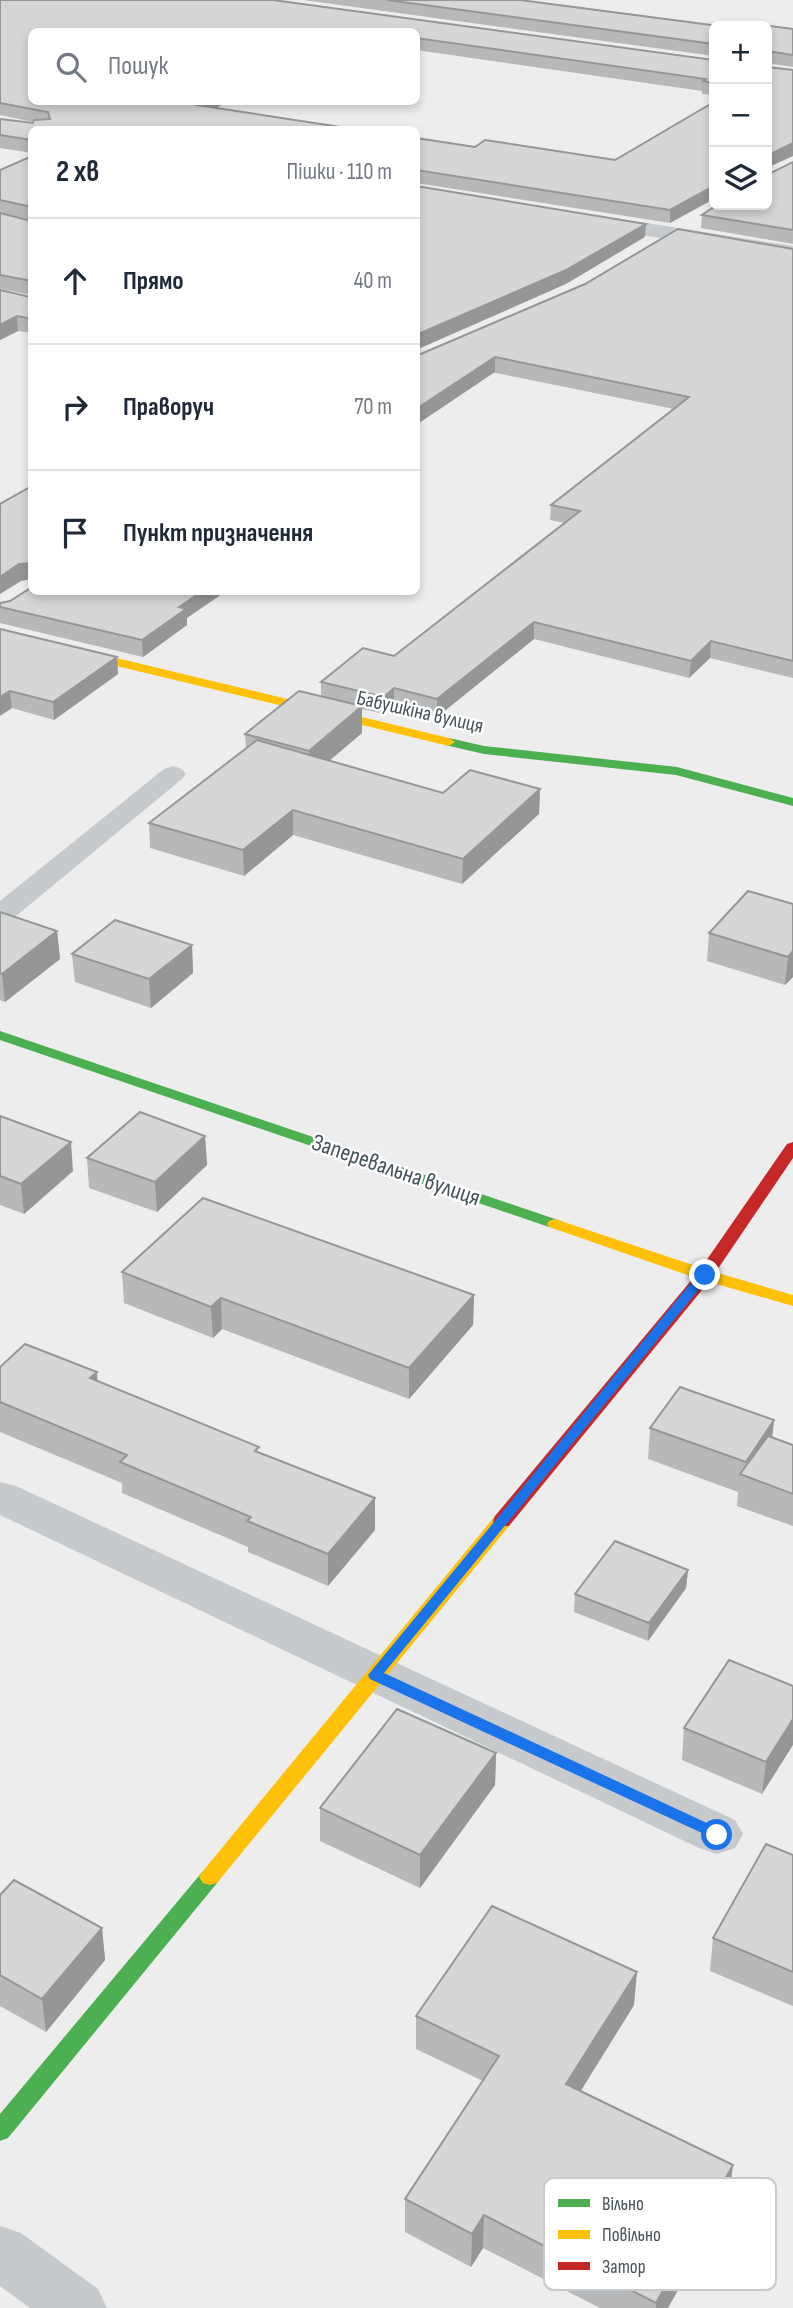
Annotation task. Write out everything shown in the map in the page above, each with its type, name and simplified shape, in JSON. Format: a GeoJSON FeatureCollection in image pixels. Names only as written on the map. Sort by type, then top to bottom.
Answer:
{"type":"FeatureCollection","features":[{"type":"Feature","properties":{"kind":"street"},"geometry":{"type":"LineString","coordinates":[[639,252],[701,216]]}},
{"type":"Feature","properties":{"kind":"street"},"geometry":{"type":"LineString","coordinates":[[578,218],[793,253]]}},
{"type":"Feature","properties":{"kind":"street","name":"Бабушкіна вулиця"},"geometry":{"type":"LineString","coordinates":[[0,634],[484,750],[677,771],[793,802]]}},
{"type":"Feature","properties":{"kind":"street","name":"Заперевальна вулиця"},"geometry":{"type":"LineString","coordinates":[[0,1035],[705,1275],[793,1301]]}},
{"type":"Feature","properties":{"kind":"street"},"geometry":{"type":"LineString","coordinates":[[0,2131],[705,1275],[793,1147]]}},
{"type":"Feature","properties":{"kind":"street"},"geometry":{"type":"LineString","coordinates":[[0,1497],[717,1835]]}},
{"type":"Feature","properties":{"kind":"street"},"geometry":{"type":"LineString","coordinates":[[0,2252],[77,2308]]}},
{"type":"Feature","properties":{"kind":"lane"},"geometry":{"type":"LineString","coordinates":[[0,915],[173,774]]}},
{"type":"Feature","properties":{"kind":"building"},"geometry":{"type":"Polygon","coordinates":[[[0,0],[273,0],[709,59],[709,82],[703,81],[706,79],[420,39],[420,28],[28,28],[28,105],[197,105],[334,126],[28,126],[28,139],[0,135],[0,119],[33,123],[34,120],[50,119],[48,112],[0,103],[0,0]]]}},
{"type":"Feature","properties":{"kind":"building"},"geometry":{"type":"Polygon","coordinates":[[[387,0],[520,0],[709,25],[709,43],[387,0]]]}},
{"type":"Feature","properties":{"kind":"building"},"geometry":{"type":"Polygon","coordinates":[[[772,26],[793,29],[793,55],[772,52],[772,26]]]}},
{"type":"Feature","properties":{"kind":"building"},"geometry":{"type":"Polygon","coordinates":[[[772,68],[793,70],[793,143],[772,154],[772,68]]]}},
{"type":"Feature","properties":{"kind":"building"},"geometry":{"type":"Polygon","coordinates":[[[709,105],[709,189],[670,210],[420,171],[420,139],[475,147],[485,140],[615,160],[709,105]]]}},
{"type":"Feature","properties":{"kind":"building"},"geometry":{"type":"Polygon","coordinates":[[[28,158],[28,206],[0,200],[0,170],[28,158]]]}},
{"type":"Feature","properties":{"kind":"building"},"geometry":{"type":"Polygon","coordinates":[[[793,162],[793,230],[702,215],[710,210],[772,210],[772,172],[793,162]]]}},
{"type":"Feature","properties":{"kind":"building"},"geometry":{"type":"Polygon","coordinates":[[[420,187],[646,224],[566,270],[420,333],[420,187]]]}},
{"type":"Feature","properties":{"kind":"building"},"geometry":{"type":"Polygon","coordinates":[[[0,213],[28,220],[28,280],[0,275],[0,213]]]}},
{"type":"Feature","properties":{"kind":"building"},"geometry":{"type":"Polygon","coordinates":[[[678,229],[793,249],[793,661],[711,641],[691,661],[534,622],[437,699],[394,688],[384,697],[321,682],[363,648],[394,656],[580,511],[551,505],[689,397],[495,357],[420,406],[420,354],[585,284],[678,229]]]}},
{"type":"Feature","properties":{"kind":"building"},"geometry":{"type":"Polygon","coordinates":[[[0,290],[28,297],[28,318],[17,316],[0,325],[0,290]]]}},
{"type":"Feature","properties":{"kind":"building"},"geometry":{"type":"Polygon","coordinates":[[[28,488],[28,563],[19,564],[0,577],[0,504],[28,488]]]}},
{"type":"Feature","properties":{"kind":"building"},"geometry":{"type":"Polygon","coordinates":[[[28,590],[28,595],[197,595],[179,607],[186,609],[142,640],[0,607],[0,603],[10,601],[28,590]]]}},
{"type":"Feature","properties":{"kind":"building"},"geometry":{"type":"Polygon","coordinates":[[[0,629],[117,657],[53,702],[10,691],[0,697],[0,629]]]}},
{"type":"Feature","properties":{"kind":"building"},"geometry":{"type":"Polygon","coordinates":[[[299,691],[362,706],[309,751],[245,734],[299,691]]]}},
{"type":"Feature","properties":{"kind":"building"},"geometry":{"type":"Polygon","coordinates":[[[257,740],[443,793],[470,770],[540,789],[463,859],[293,810],[243,850],[149,823],[257,740]]]}},
{"type":"Feature","properties":{"kind":"building"},"geometry":{"type":"Polygon","coordinates":[[[748,891],[793,904],[793,951],[788,957],[709,933],[748,891]]]}},
{"type":"Feature","properties":{"kind":"building"},"geometry":{"type":"Polygon","coordinates":[[[0,912],[57,931],[2,974],[0,973],[0,912]]]}},
{"type":"Feature","properties":{"kind":"building"},"geometry":{"type":"Polygon","coordinates":[[[115,920],[192,945],[149,979],[72,954],[115,920]]]}},
{"type":"Feature","properties":{"kind":"building"},"geometry":{"type":"Polygon","coordinates":[[[140,1112],[205,1136],[155,1182],[87,1158],[140,1112]]]}},
{"type":"Feature","properties":{"kind":"building"},"geometry":{"type":"Polygon","coordinates":[[[0,1116],[71,1142],[21,1184],[0,1176],[0,1116]]]}},
{"type":"Feature","properties":{"kind":"building"},"geometry":{"type":"Polygon","coordinates":[[[203,1198],[474,1295],[409,1368],[221,1298],[211,1307],[122,1272],[203,1198]]]}},
{"type":"Feature","properties":{"kind":"building"},"geometry":{"type":"Polygon","coordinates":[[[25,1344],[97,1372],[90,1378],[259,1447],[255,1451],[375,1498],[328,1554],[247,1521],[251,1517],[120,1462],[127,1455],[0,1402],[0,1367],[25,1344]]]}},
{"type":"Feature","properties":{"kind":"building"},"geometry":{"type":"Polygon","coordinates":[[[680,1387],[774,1420],[746,1462],[650,1428],[680,1387]]]}},
{"type":"Feature","properties":{"kind":"building"},"geometry":{"type":"Polygon","coordinates":[[[768,1436],[793,1445],[793,1494],[740,1474],[768,1436]]]}},
{"type":"Feature","properties":{"kind":"building"},"geometry":{"type":"Polygon","coordinates":[[[615,1541],[688,1570],[649,1623],[575,1594],[615,1541]]]}},
{"type":"Feature","properties":{"kind":"building"},"geometry":{"type":"Polygon","coordinates":[[[729,1660],[793,1686],[793,1719],[766,1762],[684,1728],[729,1660]]]}},
{"type":"Feature","properties":{"kind":"building"},"geometry":{"type":"Polygon","coordinates":[[[397,1709],[496,1753],[420,1855],[320,1808],[397,1709]]]}},
{"type":"Feature","properties":{"kind":"building"},"geometry":{"type":"Polygon","coordinates":[[[766,1844],[793,1855],[793,1972],[713,1938],[766,1844]]]}},
{"type":"Feature","properties":{"kind":"building"},"geometry":{"type":"Polygon","coordinates":[[[14,1880],[102,1928],[42,1999],[0,1975],[0,1895],[14,1880]]]}},
{"type":"Feature","properties":{"kind":"building"},"geometry":{"type":"Polygon","coordinates":[[[492,1906],[637,1972],[566,2084],[733,2165],[726,2178],[544,2178],[544,2246],[484,2215],[472,2234],[405,2199],[499,2056],[416,2016],[492,1906]]]}},
{"type":"Feature","properties":{"kind":"building"},"geometry":{"type":"Polygon","coordinates":[[[631,2290],[663,2290],[656,2303],[631,2290]]]}},
{"type":"Feature","properties":{"kind":"traffic: fast"},"geometry":{"type":"LineString","coordinates":[[449,742],[484,750],[677,771],[793,802]]}},
{"type":"Feature","properties":{"kind":"traffic: fast"},"geometry":{"type":"LineString","coordinates":[[0,1035],[555,1224]]}},
{"type":"Feature","properties":{"kind":"traffic: fast"},"geometry":{"type":"LineString","coordinates":[[0,2131],[210,1877]]}},
{"type":"Feature","properties":{"kind":"traffic: slow"},"geometry":{"type":"LineString","coordinates":[[0,634],[449,742]]}},
{"type":"Feature","properties":{"kind":"traffic: slow"},"geometry":{"type":"LineString","coordinates":[[555,1224],[705,1275],[793,1301]]}},
{"type":"Feature","properties":{"kind":"traffic: slow"},"geometry":{"type":"LineString","coordinates":[[210,1877],[502,1521]]}},
{"type":"Feature","properties":{"kind":"traffic: jam"},"geometry":{"type":"LineString","coordinates":[[502,1521],[705,1275],[793,1147]]}},
{"type":"Feature","properties":{"kind":"route"},"geometry":{"type":"LineString","coordinates":[[705,1275],[375,1675],[717,1835]]}}]}
